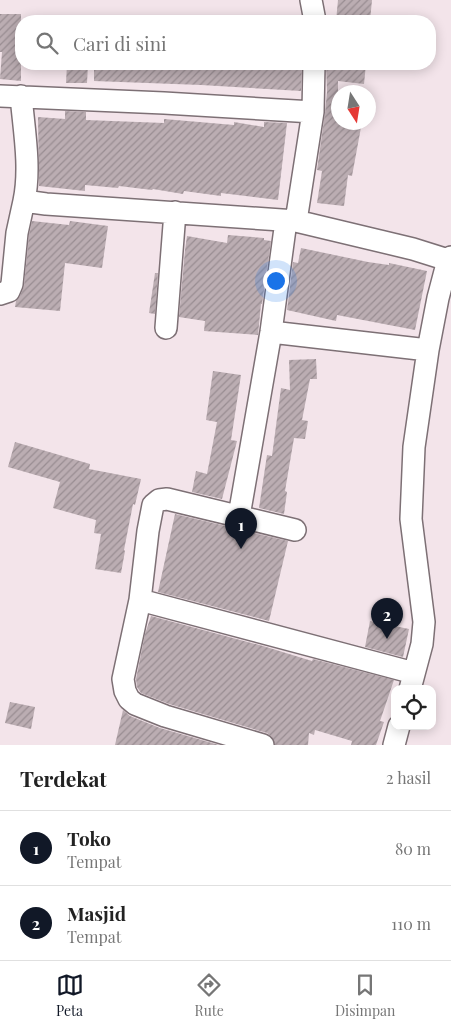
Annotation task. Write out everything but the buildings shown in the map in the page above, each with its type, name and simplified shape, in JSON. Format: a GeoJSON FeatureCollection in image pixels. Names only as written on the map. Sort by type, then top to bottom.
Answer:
{"type":"FeatureCollection","features":[{"type":"Feature","properties":{"kind":"street"},"geometry":{"type":"LineString","coordinates":[[311,0],[314,15]]}},
{"type":"Feature","properties":{"kind":"street"},"geometry":{"type":"LineString","coordinates":[[239,516],[312,112],[314,70]]}},
{"type":"Feature","properties":{"kind":"street"},"geometry":{"type":"LineString","coordinates":[[0,294],[8,291],[12,284],[17,232],[27,188],[27,166],[10,96],[312,112]]}},
{"type":"Feature","properties":{"kind":"street"},"geometry":{"type":"LineString","coordinates":[[24,202],[291,221],[449,258],[438,298],[428,350],[414,447],[411,518],[424,622],[422,644],[412,681],[140,600]]}},
{"type":"Feature","properties":{"kind":"street"},"geometry":{"type":"LineString","coordinates":[[166,328],[175,212]]}},
{"type":"Feature","properties":{"kind":"street"},"geometry":{"type":"LineString","coordinates":[[271,332],[428,350]]}},
{"type":"Feature","properties":{"kind":"street"},"geometry":{"type":"LineString","coordinates":[[263,745],[165,716],[135,704],[125,692],[123,679],[140,600],[148,531],[154,505],[159,500],[167,499],[295,530]]}},
{"type":"Feature","properties":{"kind":"street"},"geometry":{"type":"LineString","coordinates":[[394,745],[398,730]]}},
{"type":"Feature","properties":{"kind":"place","name":"Toko"},"geometry":{"type":"Point","coordinates":[241,549]}},
{"type":"Feature","properties":{"kind":"place","name":"Masjid"},"geometry":{"type":"Point","coordinates":[387,639]}}]}
